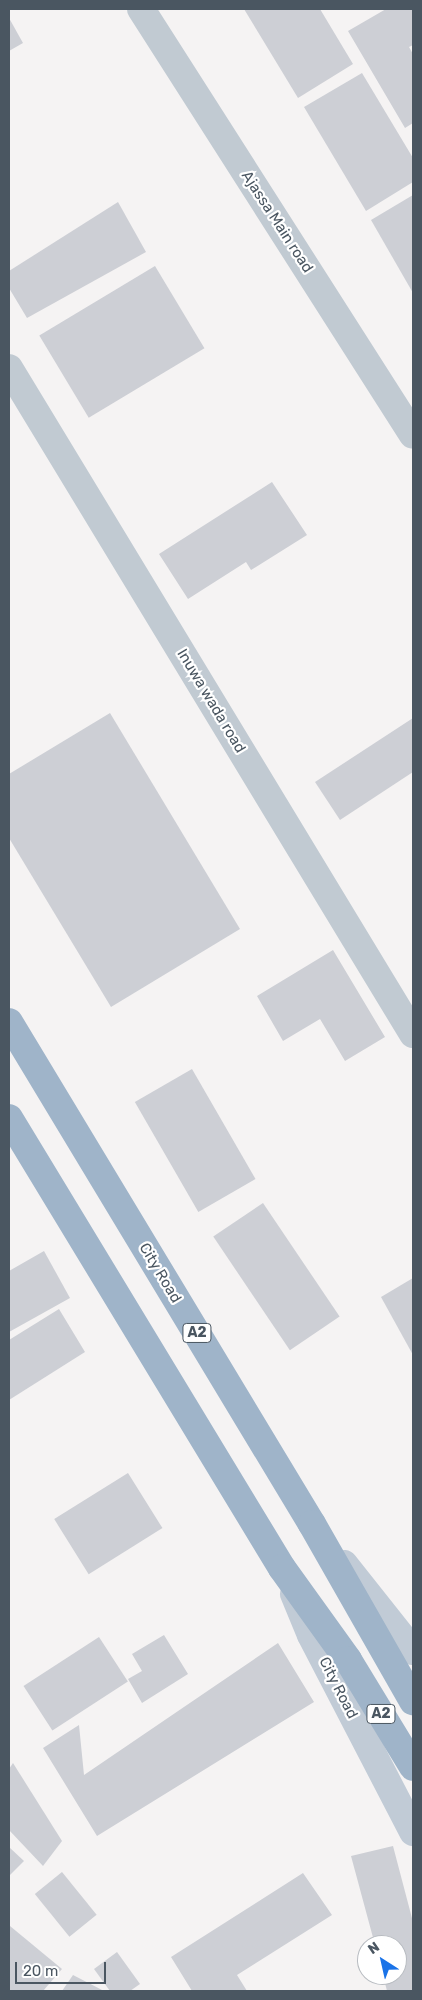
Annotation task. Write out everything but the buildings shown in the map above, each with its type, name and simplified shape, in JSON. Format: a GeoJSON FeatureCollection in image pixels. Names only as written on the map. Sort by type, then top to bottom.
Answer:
{"type":"FeatureCollection","features":[{"type":"Feature","properties":{"kind":"highway","name":"City Road"},"geometry":{"type":"LineString","coordinates":[[9,1022],[312,1524],[413,1701]]}},
{"type":"Feature","properties":{"kind":"highway","name":"City Road"},"geometry":{"type":"LineString","coordinates":[[9,1118],[282,1568],[348,1660],[413,1768]]}},
{"type":"Feature","properties":{"kind":"main road","name":"City Road"},"geometry":{"type":"LineString","coordinates":[[312,1524],[413,1651]]}},
{"type":"Feature","properties":{"kind":"main road","name":"City Road"},"geometry":{"type":"LineString","coordinates":[[282,1568],[312,1635],[413,1832]]}},
{"type":"Feature","properties":{"kind":"street","name":"Ajassa Main road"},"geometry":{"type":"LineString","coordinates":[[141,9],[413,435]]}},
{"type":"Feature","properties":{"kind":"street","name":"Inuwa wada road"},"geometry":{"type":"LineString","coordinates":[[9,368],[413,1034]]}}]}
